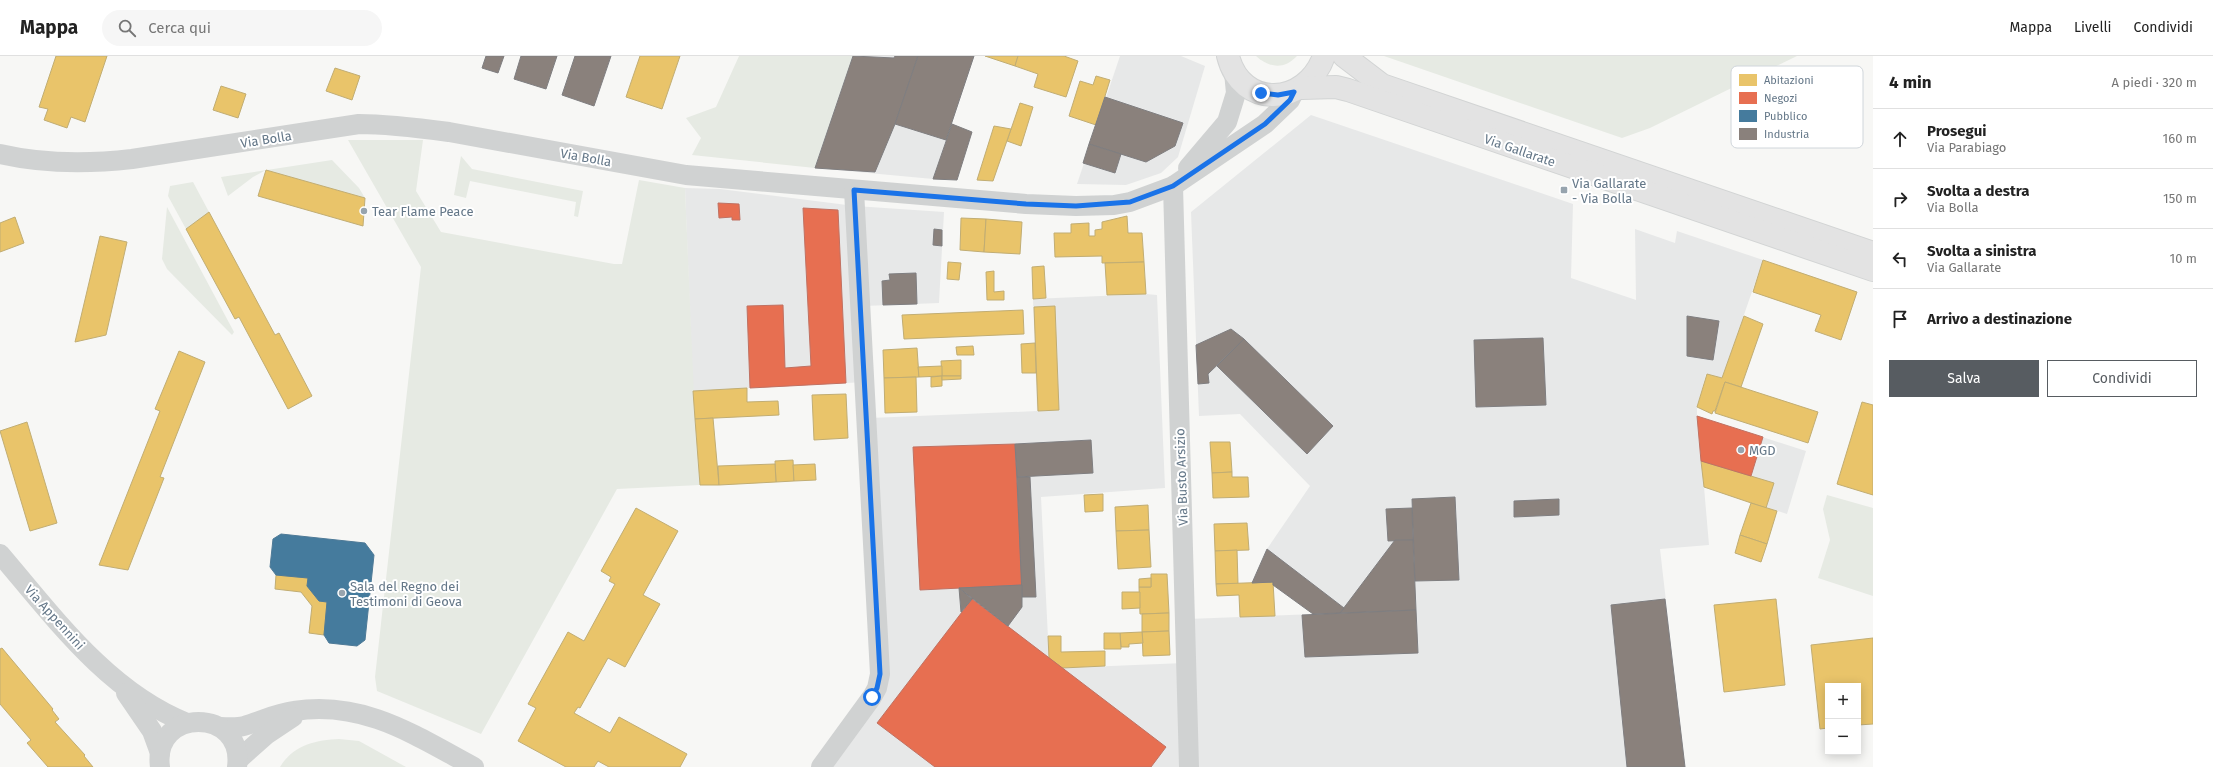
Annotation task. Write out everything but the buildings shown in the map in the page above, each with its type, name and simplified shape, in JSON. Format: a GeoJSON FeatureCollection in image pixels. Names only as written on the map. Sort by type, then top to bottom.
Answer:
{"type":"FeatureCollection","features":[{"type":"Feature","properties":{"kind":"main road"},"geometry":{"type":"LineString","coordinates":[[1298,90],[1312,79],[1320,68],[1324,56]]}},
{"type":"Feature","properties":{"kind":"main road","name":"Via Gallarate"},"geometry":{"type":"LineString","coordinates":[[1344,56],[1382,85],[1873,253]]}},
{"type":"Feature","properties":{"kind":"main road","name":"Via Gallarate"},"geometry":{"type":"LineString","coordinates":[[1231,64],[1246,86],[1261,93],[1278,95],[1298,90],[1336,87],[1348,90],[1873,270]]}},
{"type":"Feature","properties":{"kind":"street","name":"Via Bolla"},"geometry":{"type":"LineString","coordinates":[[1173,186],[1227,122],[1236,93],[1231,64]]}},
{"type":"Feature","properties":{"kind":"street","name":"Via Bolla"},"geometry":{"type":"LineString","coordinates":[[0,154],[41,160],[95,163],[132,159],[359,124],[377,124],[411,126],[449,132],[673,173],[854,190],[1076,206],[1130,202],[1173,186],[1265,124],[1290,100],[1298,90]]}},
{"type":"Feature","properties":{"kind":"street","name":"Via Busto Arsizio"},"geometry":{"type":"LineString","coordinates":[[1173,186],[1189,767]]}},
{"type":"Feature","properties":{"kind":"street"},"geometry":{"type":"LineString","coordinates":[[821,767],[872,697],[877,688],[880,674],[854,190]]}},
{"type":"Feature","properties":{"kind":"street","name":"Via Appennini"},"geometry":{"type":"LineString","coordinates":[[0,554],[75,640],[114,677],[166,714],[187,723]]}},
{"type":"Feature","properties":{"kind":"street","name":"Via Appennini"},"geometry":{"type":"LineString","coordinates":[[114,677],[152,731],[160,760]]}},
{"type":"Feature","properties":{"kind":"street"},"geometry":{"type":"LineString","coordinates":[[220,728],[243,726],[281,713],[313,710],[350,712],[385,720],[474,767]]}},
{"type":"Feature","properties":{"kind":"street"},"geometry":{"type":"LineString","coordinates":[[238,764],[251,747],[276,728],[294,717],[313,710]]}},
{"type":"Feature","properties":{"kind":"street"},"geometry":{"type":"LineString","coordinates":[[187,723],[202,721],[220,728],[233,742],[238,764]]}},
{"type":"Feature","properties":{"kind":"street","name":"Via Appennini"},"geometry":{"type":"LineString","coordinates":[[160,760],[168,736],[179,726],[187,723]]}},
{"type":"Feature","properties":{"kind":"shaded area"},"geometry":{"type":"Polygon","coordinates":[[[739,56],[853,56],[815,168],[692,155],[701,138],[686,118],[716,107],[739,56]]]}},
{"type":"Feature","properties":{"kind":"shaded area"},"geometry":{"type":"Polygon","coordinates":[[[853,56],[974,56],[933,179],[815,168],[853,56]]]}},
{"type":"Feature","properties":{"kind":"shaded area"},"geometry":{"type":"Polygon","coordinates":[[[1120,56],[1181,56],[1205,66],[1178,157],[1161,173],[1126,185],[1077,184],[1120,56]]]}},
{"type":"Feature","properties":{"kind":"shaded area"},"geometry":{"type":"Polygon","coordinates":[[[1256,56],[1297,56],[1287,64],[1276,66],[1266,63],[1256,56]]]}},
{"type":"Feature","properties":{"kind":"shaded area"},"geometry":{"type":"Polygon","coordinates":[[[1384,56],[1797,56],[1777,66],[1731,66],[1731,88],[1650,128],[1622,138],[1384,56]]]}},
{"type":"Feature","properties":{"kind":"shaded area"},"geometry":{"type":"Polygon","coordinates":[[[1311,115],[1573,204],[1571,278],[1636,300],[1635,229],[1675,243],[1677,231],[1763,260],[1722,378],[1706,374],[1697,407],[1697,416],[1806,451],[1787,514],[1704,487],[1709,545],[1660,549],[1685,767],[1194,767],[1188,619],[1340,613],[1344,608],[1267,549],[1310,486],[1240,414],[1199,416],[1191,212],[1311,115]]]}},
{"type":"Feature","properties":{"kind":"shaded area"},"geometry":{"type":"Polygon","coordinates":[[[348,140],[423,140],[416,191],[441,232],[614,264],[622,264],[639,180],[685,188],[695,419],[700,485],[617,489],[481,734],[377,691],[375,677],[421,267],[348,140]]]}},
{"type":"Feature","properties":{"kind":"shaded area"},"geometry":{"type":"Polygon","coordinates":[[[461,156],[472,169],[583,191],[578,217],[574,216],[576,202],[470,181],[466,198],[454,195],[461,156]]]}},
{"type":"Feature","properties":{"kind":"shaded area"},"geometry":{"type":"Polygon","coordinates":[[[332,160],[359,188],[365,198],[266,170],[332,160]]]}},
{"type":"Feature","properties":{"kind":"shaded area"},"geometry":{"type":"Polygon","coordinates":[[[266,170],[253,177],[228,196],[221,177],[266,170]]]}},
{"type":"Feature","properties":{"kind":"shaded area"},"geometry":{"type":"Polygon","coordinates":[[[193,182],[209,212],[186,229],[168,196],[170,186],[193,182]]]}},
{"type":"Feature","properties":{"kind":"shaded area"},"geometry":{"type":"Polygon","coordinates":[[[685,188],[720,189],[855,206],[944,212],[939,303],[864,306],[865,382],[693,391],[685,188]]]}},
{"type":"Feature","properties":{"kind":"shaded area"},"geometry":{"type":"Polygon","coordinates":[[[167,207],[234,332],[232,335],[167,269],[162,259],[167,207]]]}},
{"type":"Feature","properties":{"kind":"shaded area"},"geometry":{"type":"Polygon","coordinates":[[[1146,294],[1157,295],[1165,488],[1041,497],[1049,658],[1062,668],[1184,663],[1186,767],[812,767],[873,699],[870,418],[1037,411],[1033,299],[1146,294]]]}},
{"type":"Feature","properties":{"kind":"shaded area"},"geometry":{"type":"Polygon","coordinates":[[[1827,495],[1873,508],[1873,596],[1818,578],[1830,540],[1823,509],[1827,495]]]}},
{"type":"Feature","properties":{"kind":"shaded area"},"geometry":{"type":"Polygon","coordinates":[[[339,739],[359,741],[406,767],[280,767],[291,753],[306,745],[314,742],[339,739]]]}},
{"type":"Feature","properties":{"kind":"place","name":"Via Gallarate - Via Bolla"},"geometry":{"type":"Point","coordinates":[1564,190]}},
{"type":"Feature","properties":{"kind":"place","name":"Tear Flame Peace"},"geometry":{"type":"Point","coordinates":[364,211]}},
{"type":"Feature","properties":{"kind":"place","name":"MGD"},"geometry":{"type":"Point","coordinates":[1741,450]}},
{"type":"Feature","properties":{"kind":"place","name":"Sala del Regno dei Testimoni di Geova"},"geometry":{"type":"Point","coordinates":[342,593]}},
{"type":"Feature","properties":{"kind":"route"},"geometry":{"type":"LineString","coordinates":[[872,697],[877,688],[880,674],[854,190],[1026,204],[1076,206],[1114,205],[1130,202],[1173,186],[1265,124],[1290,100],[1294,92],[1278,95],[1261,93]]}}]}
